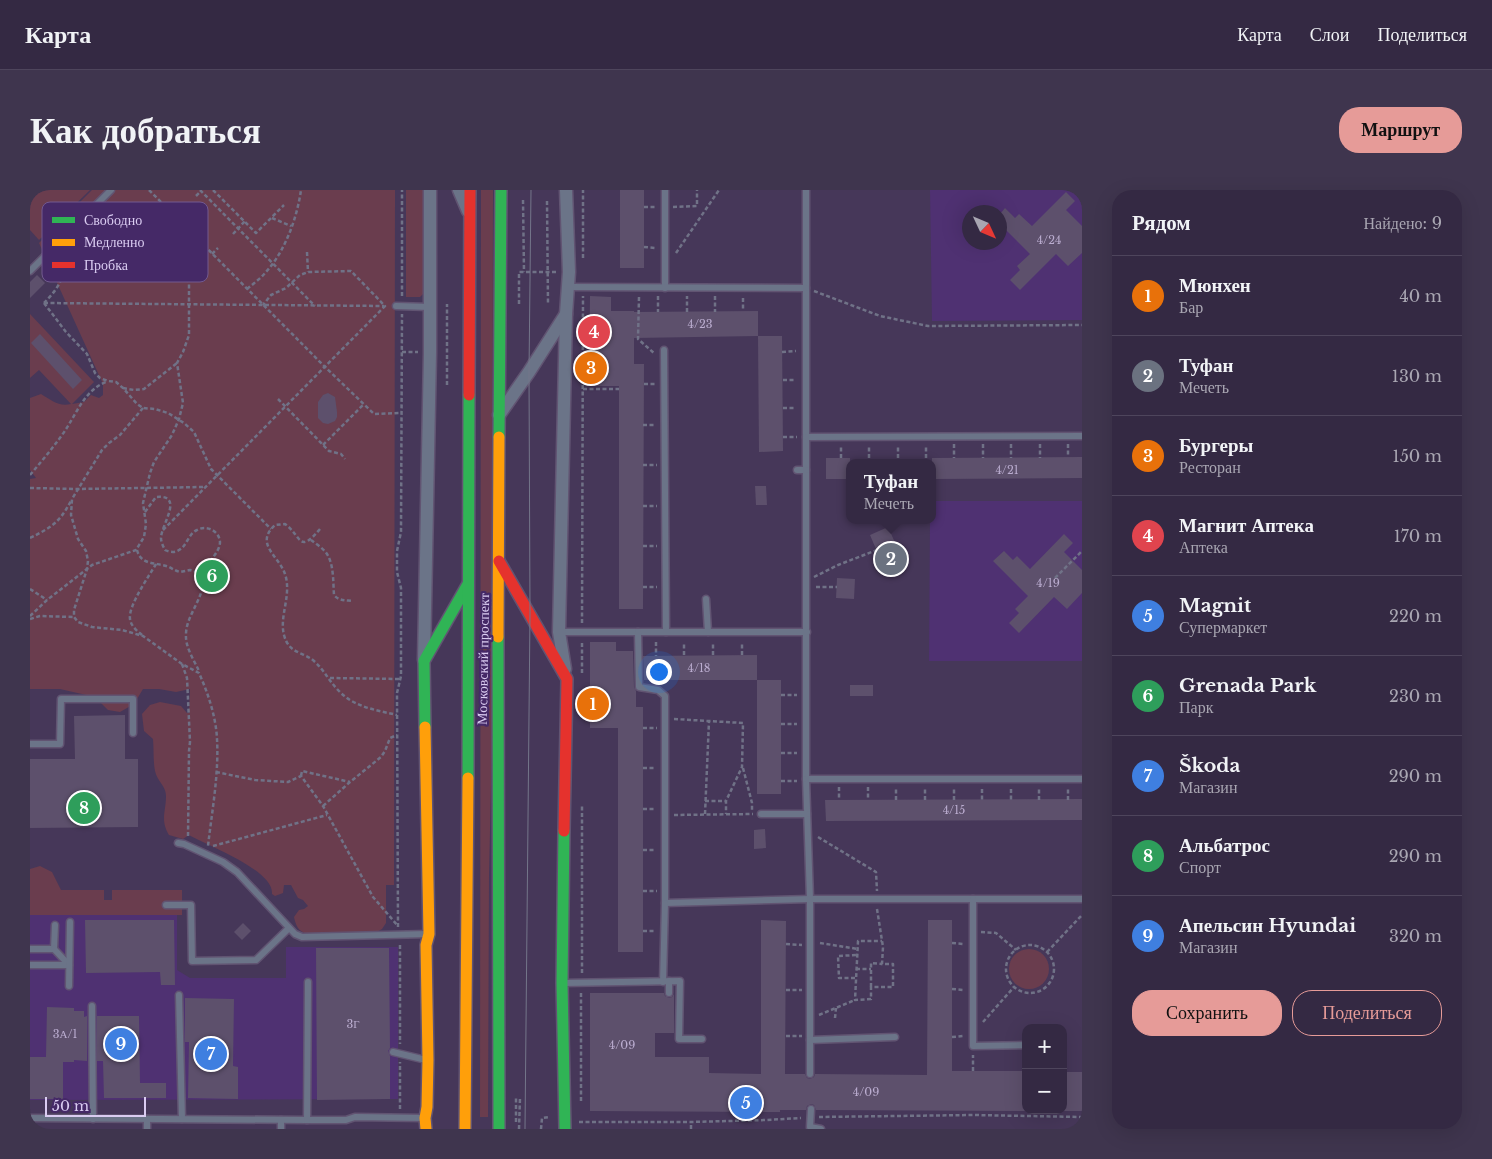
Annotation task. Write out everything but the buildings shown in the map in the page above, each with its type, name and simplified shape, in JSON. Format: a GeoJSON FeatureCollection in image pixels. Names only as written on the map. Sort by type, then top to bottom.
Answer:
{"type":"FeatureCollection","features":[{"type":"Feature","properties":{"kind":"main road","name":"Московский проспект"},"geometry":{"type":"LineString","coordinates":[[465,1129],[470,190]]}},
{"type":"Feature","properties":{"kind":"main road","name":"Московский проспект"},"geometry":{"type":"LineString","coordinates":[[499,1129],[497,697],[502,190]]}},
{"type":"Feature","properties":{"kind":"main road"},"geometry":{"type":"LineString","coordinates":[[499,561],[567,679],[562,983],[565,1129]]}},
{"type":"Feature","properties":{"kind":"main road"},"geometry":{"type":"LineString","coordinates":[[425,1124],[428,1060],[426,945],[429,934],[424,661],[469,584]]}},
{"type":"Feature","properties":{"kind":"street"},"geometry":{"type":"LineString","coordinates":[[424,661],[430,190]]}},
{"type":"Feature","properties":{"kind":"street"},"geometry":{"type":"LineString","coordinates":[[459,190],[470,215]]}},
{"type":"Feature","properties":{"kind":"street"},"geometry":{"type":"LineString","coordinates":[[566,190],[569,272],[566,314],[558,632],[567,679]]}},
{"type":"Feature","properties":{"kind":"street"},"geometry":{"type":"LineString","coordinates":[[499,415],[566,314]]}},
{"type":"Feature","properties":{"kind":"lane"},"geometry":{"type":"LineString","coordinates":[[99,202],[111,190]]}},
{"type":"Feature","properties":{"kind":"lane"},"geometry":{"type":"LineString","coordinates":[[661,288],[665,269],[665,190]]}},
{"type":"Feature","properties":{"kind":"lane"},"geometry":{"type":"LineString","coordinates":[[806,190],[806,780],[810,899],[810,1074]]}},
{"type":"Feature","properties":{"kind":"lane"},"geometry":{"type":"LineString","coordinates":[[30,271],[42,259]]}},
{"type":"Feature","properties":{"kind":"lane"},"geometry":{"type":"LineString","coordinates":[[568,288],[806,288]]}},
{"type":"Feature","properties":{"kind":"lane"},"geometry":{"type":"LineString","coordinates":[[399,306],[430,307]]}},
{"type":"Feature","properties":{"kind":"lane"},"geometry":{"type":"LineString","coordinates":[[664,350],[666,632]]}},
{"type":"Feature","properties":{"kind":"lane"},"geometry":{"type":"LineString","coordinates":[[806,437],[1082,436]]}},
{"type":"Feature","properties":{"kind":"lane"},"geometry":{"type":"LineString","coordinates":[[797,470],[806,470]]}},
{"type":"Feature","properties":{"kind":"lane"},"geometry":{"type":"LineString","coordinates":[[706,598],[710,632]]}},
{"type":"Feature","properties":{"kind":"lane"},"geometry":{"type":"LineString","coordinates":[[558,632],[806,632]]}},
{"type":"Feature","properties":{"kind":"lane"},"geometry":{"type":"LineString","coordinates":[[638,632],[639,687],[658,690],[665,696],[664,904],[666,982],[669,993]]}},
{"type":"Feature","properties":{"kind":"lane"},"geometry":{"type":"LineString","coordinates":[[30,744],[60,744],[60,699],[133,699],[133,732]]}},
{"type":"Feature","properties":{"kind":"lane"},"geometry":{"type":"LineString","coordinates":[[806,780],[1082,779]]}},
{"type":"Feature","properties":{"kind":"lane"},"geometry":{"type":"LineString","coordinates":[[761,814],[808,814]]}},
{"type":"Feature","properties":{"kind":"lane"},"geometry":{"type":"LineString","coordinates":[[178,842],[223,862],[237,872],[288,929],[302,937],[399,930],[429,934]]}},
{"type":"Feature","properties":{"kind":"lane"},"geometry":{"type":"LineString","coordinates":[[664,904],[810,899],[1082,899]]}},
{"type":"Feature","properties":{"kind":"lane"},"geometry":{"type":"LineString","coordinates":[[973,899],[974,1046],[1022,1045]]}},
{"type":"Feature","properties":{"kind":"lane"},"geometry":{"type":"LineString","coordinates":[[166,906],[191,905],[192,961],[256,960],[288,929]]}},
{"type":"Feature","properties":{"kind":"lane"},"geometry":{"type":"LineString","coordinates":[[69,986],[70,922]]}},
{"type":"Feature","properties":{"kind":"lane"},"geometry":{"type":"LineString","coordinates":[[54,925],[54,949],[69,965]]}},
{"type":"Feature","properties":{"kind":"lane"},"geometry":{"type":"LineString","coordinates":[[30,949],[54,949]]}},
{"type":"Feature","properties":{"kind":"lane"},"geometry":{"type":"LineString","coordinates":[[30,965],[69,965]]}},
{"type":"Feature","properties":{"kind":"lane"},"geometry":{"type":"LineString","coordinates":[[562,983],[680,981],[677,1027],[679,1039],[702,1039]]}},
{"type":"Feature","properties":{"kind":"lane"},"geometry":{"type":"LineString","coordinates":[[306,1120],[308,982]]}},
{"type":"Feature","properties":{"kind":"lane"},"geometry":{"type":"LineString","coordinates":[[179,995],[182,1119]]}},
{"type":"Feature","properties":{"kind":"lane"},"geometry":{"type":"LineString","coordinates":[[92,1006],[93,1118]]}},
{"type":"Feature","properties":{"kind":"lane"},"geometry":{"type":"LineString","coordinates":[[810,1038],[896,1038]]}},
{"type":"Feature","properties":{"kind":"lane"},"geometry":{"type":"LineString","coordinates":[[393,1052],[428,1060]]}},
{"type":"Feature","properties":{"kind":"lane"},"geometry":{"type":"LineString","coordinates":[[811,1110],[810,1127],[822,1129]]}},
{"type":"Feature","properties":{"kind":"lane"},"geometry":{"type":"LineString","coordinates":[[30,1118],[346,1120],[356,1117],[400,1118],[425,1124]]}},
{"type":"Feature","properties":{"kind":"lane"},"geometry":{"type":"LineString","coordinates":[[147,1119],[147,1129]]}},
{"type":"Feature","properties":{"kind":"lane"},"geometry":{"type":"LineString","coordinates":[[281,1120],[281,1129]]}},
{"type":"Feature","properties":{"kind":"path"},"geometry":{"type":"LineString","coordinates":[[149,190],[161,202]]}},
{"type":"Feature","properties":{"kind":"path"},"geometry":{"type":"LineString","coordinates":[[196,196],[201,190],[315,306]]}},
{"type":"Feature","properties":{"kind":"path"},"geometry":{"type":"LineString","coordinates":[[213,190],[256,233],[284,205]]}},
{"type":"Feature","properties":{"kind":"path"},"geometry":{"type":"LineString","coordinates":[[247,289],[273,264],[292,226],[299,207],[301,190]]}},
{"type":"Feature","properties":{"kind":"path"},"geometry":{"type":"LineString","coordinates":[[400,1118],[397,692],[400,680],[401,588],[397,572],[397,551],[401,532],[399,306],[402,190]]}},
{"type":"Feature","properties":{"kind":"path"},"geometry":{"type":"LineString","coordinates":[[583,190],[583,264]]}},
{"type":"Feature","properties":{"kind":"path"},"geometry":{"type":"LineString","coordinates":[[665,207],[697,206],[697,190]]}},
{"type":"Feature","properties":{"kind":"path"},"geometry":{"type":"LineString","coordinates":[[665,269],[719,190]]}},
{"type":"Feature","properties":{"kind":"path"},"geometry":{"type":"LineString","coordinates":[[523,200],[524,272]]}},
{"type":"Feature","properties":{"kind":"path"},"geometry":{"type":"LineString","coordinates":[[547,201],[548,304]]}},
{"type":"Feature","properties":{"kind":"path"},"geometry":{"type":"LineString","coordinates":[[272,218],[292,226]]}},
{"type":"Feature","properties":{"kind":"path"},"geometry":{"type":"LineString","coordinates":[[233,234],[245,222]]}},
{"type":"Feature","properties":{"kind":"path"},"geometry":{"type":"LineString","coordinates":[[212,254],[218,248]]}},
{"type":"Feature","properties":{"kind":"path"},"geometry":{"type":"LineString","coordinates":[[208,250],[374,414],[401,413]]}},
{"type":"Feature","properties":{"kind":"path"},"geometry":{"type":"LineString","coordinates":[[307,252],[308,272]]}},
{"type":"Feature","properties":{"kind":"path"},"geometry":{"type":"LineString","coordinates":[[263,305],[271,295],[286,288],[300,275],[308,272],[351,271],[385,306]]}},
{"type":"Feature","properties":{"kind":"path"},"geometry":{"type":"LineString","coordinates":[[519,304],[519,272],[569,272]]}},
{"type":"Feature","properties":{"kind":"path"},"geometry":{"type":"LineString","coordinates":[[44,303],[56,291],[60,282]]}},
{"type":"Feature","properties":{"kind":"path"},"geometry":{"type":"LineString","coordinates":[[123,388],[144,389],[177,364],[184,352],[189,335],[189,282]]}},
{"type":"Feature","properties":{"kind":"path"},"geometry":{"type":"LineString","coordinates":[[582,677],[583,288]]}},
{"type":"Feature","properties":{"kind":"path"},"geometry":{"type":"LineString","coordinates":[[639,288],[638,339],[665,362]]}},
{"type":"Feature","properties":{"kind":"path"},"geometry":{"type":"LineString","coordinates":[[658,312],[661,288]]}},
{"type":"Feature","properties":{"kind":"path"},"geometry":{"type":"LineString","coordinates":[[686,288],[686,312]]}},
{"type":"Feature","properties":{"kind":"path"},"geometry":{"type":"LineString","coordinates":[[715,288],[715,312]]}},
{"type":"Feature","properties":{"kind":"path"},"geometry":{"type":"LineString","coordinates":[[743,288],[743,311]]}},
{"type":"Feature","properties":{"kind":"path"},"geometry":{"type":"LineString","coordinates":[[806,288],[880,316],[928,326],[1082,325]]}},
{"type":"Feature","properties":{"kind":"path"},"geometry":{"type":"LineString","coordinates":[[44,303],[399,306]]}},
{"type":"Feature","properties":{"kind":"path"},"geometry":{"type":"LineString","coordinates":[[44,303],[66,332],[87,354],[95,373],[100,378],[116,382],[143,408],[168,413],[179,419],[194,432],[211,469],[271,529]]}},
{"type":"Feature","properties":{"kind":"path"},"geometry":{"type":"LineString","coordinates":[[447,304],[447,385]]}},
{"type":"Feature","properties":{"kind":"path"},"geometry":{"type":"LineString","coordinates":[[163,530],[385,306]]}},
{"type":"Feature","properties":{"kind":"path"},"geometry":{"type":"LineString","coordinates":[[782,352],[806,351]]}},
{"type":"Feature","properties":{"kind":"path"},"geometry":{"type":"LineString","coordinates":[[30,618],[47,600],[92,565],[136,550],[144,537],[146,524],[142,503],[145,489],[154,462],[179,419],[183,403],[177,364]]}},
{"type":"Feature","properties":{"kind":"path"},"geometry":{"type":"LineString","coordinates":[[783,380],[806,380]]}},
{"type":"Feature","properties":{"kind":"path"},"geometry":{"type":"LineString","coordinates":[[30,475],[63,434],[82,402],[92,390],[108,381]]}},
{"type":"Feature","properties":{"kind":"path"},"geometry":{"type":"LineString","coordinates":[[582,389],[619,389]]}},
{"type":"Feature","properties":{"kind":"path"},"geometry":{"type":"LineString","coordinates":[[278,399],[323,445],[331,452],[343,455],[345,459]]}},
{"type":"Feature","properties":{"kind":"path"},"geometry":{"type":"LineString","coordinates":[[323,445],[364,404]]}},
{"type":"Feature","properties":{"kind":"path"},"geometry":{"type":"LineString","coordinates":[[30,538],[47,530],[60,520],[102,450],[120,435],[143,408]]}},
{"type":"Feature","properties":{"kind":"path"},"geometry":{"type":"LineString","coordinates":[[783,408],[806,408]]}},
{"type":"Feature","properties":{"kind":"path"},"geometry":{"type":"LineString","coordinates":[[783,437],[806,437]]}},
{"type":"Feature","properties":{"kind":"path"},"geometry":{"type":"LineString","coordinates":[[30,488],[145,489],[206,487]]}},
{"type":"Feature","properties":{"kind":"path"},"geometry":{"type":"LineString","coordinates":[[144,513],[156,496],[162,496],[168,500],[171,506],[170,512],[161,537],[165,550],[174,552],[180,550],[198,529],[207,528],[217,533],[220,545],[208,563],[197,572]]}},
{"type":"Feature","properties":{"kind":"path"},"geometry":{"type":"LineString","coordinates":[[72,499],[71,515],[78,539],[86,551],[88,560],[87,570],[74,610],[74,617],[78,622],[92,628],[122,630],[143,636]]}},
{"type":"Feature","properties":{"kind":"path"},"geometry":{"type":"LineString","coordinates":[[320,529],[311,540],[303,542],[285,524],[275,525],[268,535],[268,548],[283,567],[286,577],[287,602],[283,623],[284,635],[294,652],[310,658],[330,678],[337,690],[345,697],[359,705],[397,715]]}},
{"type":"Feature","properties":{"kind":"path"},"geometry":{"type":"LineString","coordinates":[[311,540],[329,558],[334,595],[337,599],[353,601]]}},
{"type":"Feature","properties":{"kind":"path"},"geometry":{"type":"LineString","coordinates":[[136,550],[138,555],[149,564],[168,566],[180,572],[190,570],[197,572],[202,582],[202,592],[187,622],[186,644],[209,695],[217,738],[216,772],[208,848]]}},
{"type":"Feature","properties":{"kind":"path"},"geometry":{"type":"LineString","coordinates":[[806,584],[838,565],[877,550]]}},
{"type":"Feature","properties":{"kind":"path"},"geometry":{"type":"LineString","coordinates":[[1055,578],[1082,551]]}},
{"type":"Feature","properties":{"kind":"path"},"geometry":{"type":"LineString","coordinates":[[156,564],[137,595],[130,613],[132,625],[143,636],[182,664],[200,673]]}},
{"type":"Feature","properties":{"kind":"path"},"geometry":{"type":"LineString","coordinates":[[806,584],[837,587]]}},
{"type":"Feature","properties":{"kind":"path"},"geometry":{"type":"LineString","coordinates":[[643,587],[665,587]]}},
{"type":"Feature","properties":{"kind":"path"},"geometry":{"type":"LineString","coordinates":[[30,589],[47,600]]}},
{"type":"Feature","properties":{"kind":"path"},"geometry":{"type":"LineString","coordinates":[[30,618],[40,616],[74,617]]}},
{"type":"Feature","properties":{"kind":"path"},"geometry":{"type":"LineString","coordinates":[[656,632],[656,656]]}},
{"type":"Feature","properties":{"kind":"path"},"geometry":{"type":"LineString","coordinates":[[684,632],[684,656]]}},
{"type":"Feature","properties":{"kind":"path"},"geometry":{"type":"LineString","coordinates":[[710,632],[713,655]]}},
{"type":"Feature","properties":{"kind":"path"},"geometry":{"type":"LineString","coordinates":[[742,632],[742,655]]}},
{"type":"Feature","properties":{"kind":"path"},"geometry":{"type":"LineString","coordinates":[[182,664],[187,678],[190,742],[188,838],[194,841]]}},
{"type":"Feature","properties":{"kind":"path"},"geometry":{"type":"LineString","coordinates":[[330,678],[400,680]]}},
{"type":"Feature","properties":{"kind":"path"},"geometry":{"type":"LineString","coordinates":[[781,695],[806,695]]}},
{"type":"Feature","properties":{"kind":"path"},"geometry":{"type":"LineString","coordinates":[[582,711],[582,703],[590,703]]}},
{"type":"Feature","properties":{"kind":"path"},"geometry":{"type":"LineString","coordinates":[[665,719],[743,722],[742,767],[752,803],[752,814]]}},
{"type":"Feature","properties":{"kind":"path"},"geometry":{"type":"LineString","coordinates":[[704,814],[709,721]]}},
{"type":"Feature","properties":{"kind":"path"},"geometry":{"type":"LineString","coordinates":[[781,724],[806,724]]}},
{"type":"Feature","properties":{"kind":"path"},"geometry":{"type":"LineString","coordinates":[[643,728],[664,728]]}},
{"type":"Feature","properties":{"kind":"path"},"geometry":{"type":"LineString","coordinates":[[323,806],[381,756],[390,738],[397,735]]}},
{"type":"Feature","properties":{"kind":"path"},"geometry":{"type":"LineString","coordinates":[[781,753],[806,753]]}},
{"type":"Feature","properties":{"kind":"path"},"geometry":{"type":"LineString","coordinates":[[726,814],[726,801],[742,767]]}},
{"type":"Feature","properties":{"kind":"path"},"geometry":{"type":"LineString","coordinates":[[643,768],[665,768]]}},
{"type":"Feature","properties":{"kind":"path"},"geometry":{"type":"LineString","coordinates":[[216,772],[255,780],[288,782],[301,776],[302,771],[350,782]]}},
{"type":"Feature","properties":{"kind":"path"},"geometry":{"type":"LineString","coordinates":[[301,776],[323,806],[373,897],[399,930]]}},
{"type":"Feature","properties":{"kind":"path"},"geometry":{"type":"LineString","coordinates":[[781,781],[806,780]]}},
{"type":"Feature","properties":{"kind":"path"},"geometry":{"type":"LineString","coordinates":[[581,1102],[582,796]]}},
{"type":"Feature","properties":{"kind":"path"},"geometry":{"type":"LineString","coordinates":[[705,801],[726,801]]}},
{"type":"Feature","properties":{"kind":"path"},"geometry":{"type":"LineString","coordinates":[[643,809],[704,814],[761,814]]}},
{"type":"Feature","properties":{"kind":"path"},"geometry":{"type":"LineString","coordinates":[[208,848],[327,815]]}},
{"type":"Feature","properties":{"kind":"path"},"geometry":{"type":"LineString","coordinates":[[808,832],[876,872],[876,899],[883,947],[882,964]]}},
{"type":"Feature","properties":{"kind":"path"},"geometry":{"type":"LineString","coordinates":[[201,845],[214,851]]}},
{"type":"Feature","properties":{"kind":"path"},"geometry":{"type":"LineString","coordinates":[[643,850],[664,850]]}},
{"type":"Feature","properties":{"kind":"path"},"geometry":{"type":"LineString","coordinates":[[1047,952],[1082,915]]}},
{"type":"Feature","properties":{"kind":"path"},"geometry":{"type":"LineString","coordinates":[[389,927],[399,930]]}},
{"type":"Feature","properties":{"kind":"path"},"geometry":{"type":"LineString","coordinates":[[973,932],[996,933],[1016,950]]}},
{"type":"Feature","properties":{"kind":"path"},"geometry":{"type":"LineString","coordinates":[[855,1000],[858,941],[882,941]]}},
{"type":"Feature","properties":{"kind":"path"},"geometry":{"type":"LineString","coordinates":[[786,944],[810,943],[858,950]]}},
{"type":"Feature","properties":{"kind":"path"},"geometry":{"type":"LineString","coordinates":[[1032,945],[1040,947],[1047,952],[1053,963],[1053,975],[1047,986],[1037,992],[1024,993],[1014,988],[1007,979],[1006,968],[1008,958],[1016,950],[1023,946],[1032,945]]}},
{"type":"Feature","properties":{"kind":"path"},"geometry":{"type":"LineString","coordinates":[[855,978],[839,978],[838,956],[857,955]]}},
{"type":"Feature","properties":{"kind":"path"},"geometry":{"type":"LineString","coordinates":[[810,1015],[820,1015],[855,1000],[871,999],[871,987],[871,969],[872,963],[893,964],[893,987],[871,987]]}},
{"type":"Feature","properties":{"kind":"path"},"geometry":{"type":"LineString","coordinates":[[856,969],[871,969]]}},
{"type":"Feature","properties":{"kind":"path"},"geometry":{"type":"LineString","coordinates":[[973,1026],[980,1026],[1014,988]]}},
{"type":"Feature","properties":{"kind":"path"},"geometry":{"type":"LineString","coordinates":[[786,990],[810,991]]}},
{"type":"Feature","properties":{"kind":"path"},"geometry":{"type":"LineString","coordinates":[[835,1018],[836,1008]]}},
{"type":"Feature","properties":{"kind":"path"},"geometry":{"type":"LineString","coordinates":[[786,1036],[810,1038]]}},
{"type":"Feature","properties":{"kind":"path"},"geometry":{"type":"LineString","coordinates":[[973,1071],[974,1046]]}},
{"type":"Feature","properties":{"kind":"path"},"geometry":{"type":"LineString","coordinates":[[517,1129],[518,1098]]}},
{"type":"Feature","properties":{"kind":"path"},"geometry":{"type":"LineString","coordinates":[[973,1110],[973,1115]]}},
{"type":"Feature","properties":{"kind":"path"},"geometry":{"type":"LineString","coordinates":[[581,1122],[691,1122],[973,1115],[1082,1117]]}},
{"type":"Feature","properties":{"kind":"path"},"geometry":{"type":"LineString","coordinates":[[541,1129],[542,1118]]}},
{"type":"Feature","properties":{"kind":"path"},"geometry":{"type":"LineString","coordinates":[[691,1122],[691,1129]]}},
{"type":"Feature","properties":{"kind":"shaded area"},"geometry":{"type":"Polygon","coordinates":[[[30,190],[90,190],[78,202],[42,202],[42,237],[39,240],[30,230],[30,190]]]}},
{"type":"Feature","properties":{"kind":"shaded area"},"geometry":{"type":"Polygon","coordinates":[[[92,190],[395,190],[394,885],[386,885],[386,923],[382,929],[375,933],[304,933],[298,928],[294,917],[299,910],[308,906],[303,900],[298,898],[291,885],[284,885],[283,893],[275,896],[272,894],[270,885],[263,876],[252,868],[189,835],[183,839],[169,835],[164,820],[166,792],[156,775],[153,739],[144,731],[142,714],[150,705],[160,702],[181,706],[189,713],[190,689],[176,692],[143,689],[134,704],[120,712],[108,710],[95,697],[60,689],[30,689],[30,479],[36,478],[30,470],[30,398],[41,394],[59,404],[71,404],[39,370],[30,378],[30,314],[94,382],[72,404],[84,402],[91,395],[99,398],[103,395],[103,384],[57,282],[208,282],[208,202],[80,202],[92,190]]]}},
{"type":"Feature","properties":{"kind":"shaded area"},"geometry":{"type":"Polygon","coordinates":[[[406,190],[427,190],[426,291],[420,297],[406,297],[406,190]]]}},
{"type":"Feature","properties":{"kind":"shaded area"},"geometry":{"type":"Polygon","coordinates":[[[481,190],[493,190],[492,741],[489,876],[488,1117],[480,1117],[481,190]]]}},
{"type":"Feature","properties":{"kind":"shaded area"},"geometry":{"type":"Polygon","coordinates":[[[930,190],[1082,190],[1082,320],[932,321],[930,190]]]}},
{"type":"Feature","properties":{"kind":"shaded area"},"geometry":{"type":"Polygon","coordinates":[[[936,501],[1082,501],[1082,661],[929,661],[930,524],[936,524],[936,501]]]}},
{"type":"Feature","properties":{"kind":"shaded area"},"geometry":{"type":"Polygon","coordinates":[[[40,866],[52,872],[61,890],[104,890],[104,900],[112,900],[112,890],[182,890],[182,915],[30,915],[30,869],[40,866]]]}},
{"type":"Feature","properties":{"kind":"shaded area"},"geometry":{"type":"Polygon","coordinates":[[[30,915],[177,915],[177,970],[190,978],[286,978],[286,947],[398,947],[398,1099],[30,1100],[30,915]]]}},
{"type":"Feature","properties":{"kind":"shaded area"},"geometry":{"type":"Polygon","coordinates":[[[1029,949],[1040,952],[1046,958],[1049,969],[1046,980],[1040,986],[1029,989],[1018,986],[1012,980],[1009,969],[1012,958],[1018,952],[1029,949]]]}},
{"type":"Feature","properties":{"kind":"tram line"},"geometry":{"type":"LineString","coordinates":[[525,1129],[530,613],[529,372],[531,190]]}},
{"type":"Feature","properties":{"kind":"traffic: fast"},"geometry":{"type":"LineString","coordinates":[[499,437],[501,190]]}},
{"type":"Feature","properties":{"kind":"traffic: fast"},"geometry":{"type":"LineString","coordinates":[[468,778],[469,395]]}},
{"type":"Feature","properties":{"kind":"traffic: fast"},"geometry":{"type":"LineString","coordinates":[[425,727],[424,661],[468,584]]}},
{"type":"Feature","properties":{"kind":"traffic: fast"},"geometry":{"type":"LineString","coordinates":[[498,637],[499,1129]]}},
{"type":"Feature","properties":{"kind":"traffic: fast"},"geometry":{"type":"LineString","coordinates":[[564,831],[562,983],[565,1129]]}},
{"type":"Feature","properties":{"kind":"traffic: slow"},"geometry":{"type":"LineString","coordinates":[[498,637],[499,437]]}},
{"type":"Feature","properties":{"kind":"traffic: slow"},"geometry":{"type":"LineString","coordinates":[[425,727],[429,934],[426,945],[428,1060],[426,1129]]}},
{"type":"Feature","properties":{"kind":"traffic: slow"},"geometry":{"type":"LineString","coordinates":[[465,1129],[468,778]]}},
{"type":"Feature","properties":{"kind":"traffic: jam"},"geometry":{"type":"LineString","coordinates":[[469,395],[470,190]]}},
{"type":"Feature","properties":{"kind":"traffic: jam"},"geometry":{"type":"LineString","coordinates":[[499,561],[567,679],[564,831]]}},
{"type":"Feature","properties":{"kind":"place","name":"Магнит Аптека"},"geometry":{"type":"Point","coordinates":[594,332]}},
{"type":"Feature","properties":{"kind":"place","name":"Бургеры"},"geometry":{"type":"Point","coordinates":[591,368]}},
{"type":"Feature","properties":{"kind":"place","name":"Туфан"},"geometry":{"type":"Point","coordinates":[891,559]}},
{"type":"Feature","properties":{"kind":"place","name":"Grenada Park"},"geometry":{"type":"Point","coordinates":[212,576]}},
{"type":"Feature","properties":{"kind":"place","name":"Мюнхен"},"geometry":{"type":"Point","coordinates":[593,704]}},
{"type":"Feature","properties":{"kind":"place","name":"Альбатрос"},"geometry":{"type":"Point","coordinates":[84,808]}},
{"type":"Feature","properties":{"kind":"place","name":"Апельсин Hyundai"},"geometry":{"type":"Point","coordinates":[121,1044]}},
{"type":"Feature","properties":{"kind":"place","name":"Škoda"},"geometry":{"type":"Point","coordinates":[211,1054]}},
{"type":"Feature","properties":{"kind":"place","name":"Magnit"},"geometry":{"type":"Point","coordinates":[746,1103]}}]}
